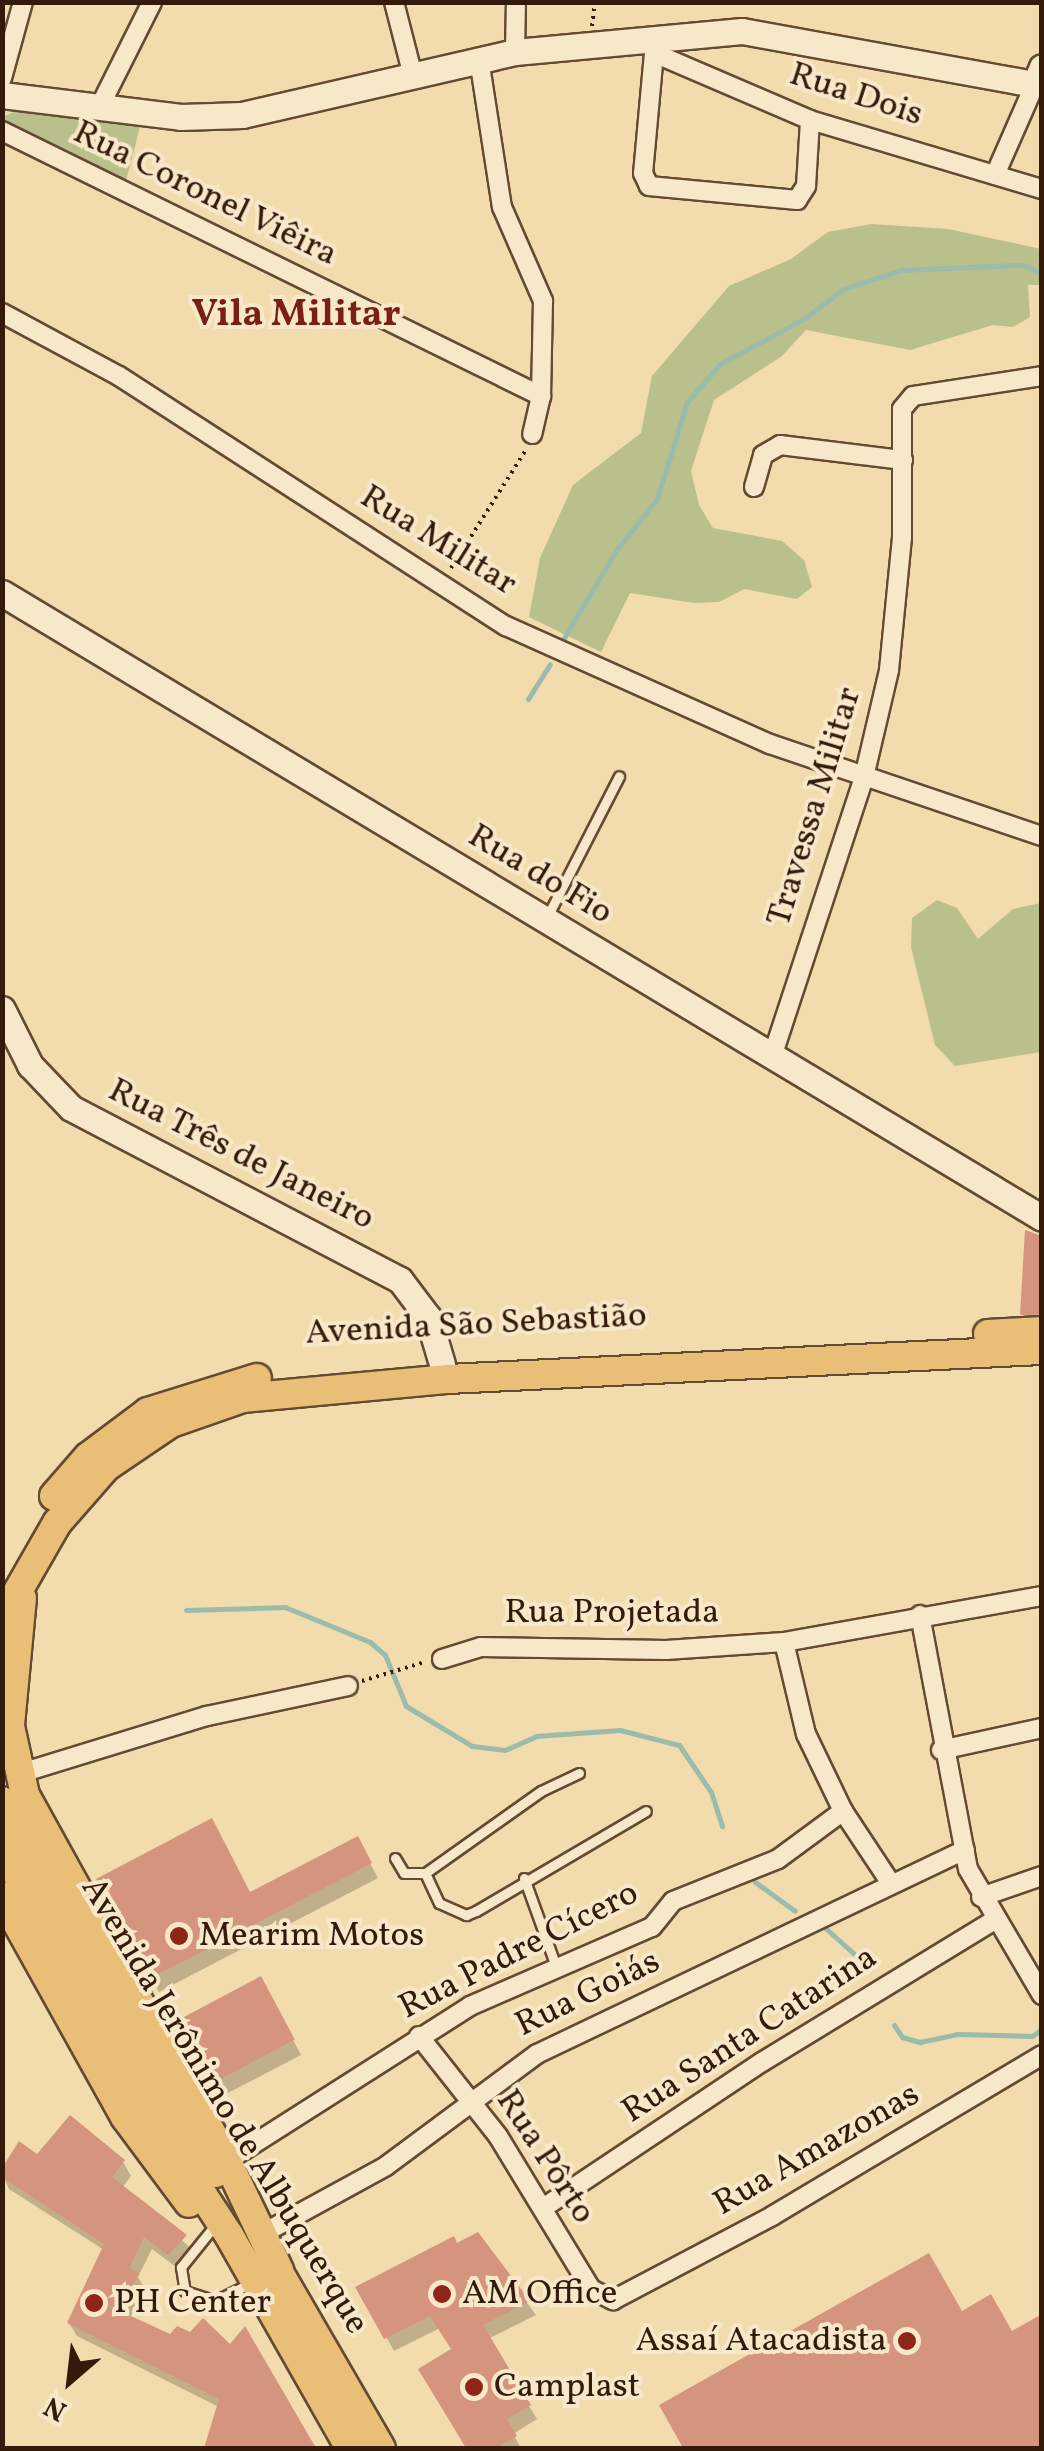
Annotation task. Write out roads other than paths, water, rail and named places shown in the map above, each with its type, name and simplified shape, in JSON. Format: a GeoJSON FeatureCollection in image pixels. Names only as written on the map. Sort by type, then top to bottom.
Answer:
{"type":"FeatureCollection","features":[{"type":"Feature","properties":{"kind":"main road","name":"Avenida São Sebastião"},"geometry":{"type":"LineString","coordinates":[[14,1580],[63,1484],[148,1412],[216,1386],[264,1376],[442,1364],[1042,1331]]}},
{"type":"Feature","properties":{"kind":"main road","name":"Avenida São Sebastião"},"geometry":{"type":"LineString","coordinates":[[14,1580],[106,1467],[172,1423],[243,1398],[448,1379],[1042,1350]]}},
{"type":"Feature","properties":{"kind":"main road"},"geometry":{"type":"LineString","coordinates":[[2,1620],[14,1580]]}},
{"type":"Feature","properties":{"kind":"main road"},"geometry":{"type":"LineString","coordinates":[[14,1580],[12,1785],[227,2161],[262,2234],[267,2275]]}},
{"type":"Feature","properties":{"kind":"main road","name":"Avenida Jerônimo de Albuquerque"},"geometry":{"type":"LineString","coordinates":[[12,1785],[177,2115],[267,2275],[350,2448]]}},
{"type":"Feature","properties":{"kind":"main road","name":"Avenida Jerônimo de Albuquerque"},"geometry":{"type":"LineString","coordinates":[[2,1847],[157,2125],[267,2275],[381,2448]]}},
{"type":"Feature","properties":{"kind":"main road"},"geometry":{"type":"LineString","coordinates":[[2,1896],[125,2117],[211,2230],[267,2275]]}},
{"type":"Feature","properties":{"kind":"street"},"geometry":{"type":"LineString","coordinates":[[2,78],[23,2]]}},
{"type":"Feature","properties":{"kind":"street"},"geometry":{"type":"LineString","coordinates":[[98,108],[152,2]]}},
{"type":"Feature","properties":{"kind":"street"},"geometry":{"type":"LineString","coordinates":[[394,2],[412,72]]}},
{"type":"Feature","properties":{"kind":"street"},"geometry":{"type":"LineString","coordinates":[[515,52],[516,2]]}},
{"type":"Feature","properties":{"kind":"street"},"geometry":{"type":"LineString","coordinates":[[2,95],[182,118],[282,111],[412,72],[515,52],[654,47],[756,32],[1039,79],[995,175]]}},
{"type":"Feature","properties":{"kind":"street"},"geometry":{"type":"LineString","coordinates":[[654,47],[642,173],[650,186],[797,200],[806,186],[810,120]]}},
{"type":"Feature","properties":{"kind":"street","name":"Rua Dois"},"geometry":{"type":"LineString","coordinates":[[654,47],[810,120],[1042,189]]}},
{"type":"Feature","properties":{"kind":"street"},"geometry":{"type":"LineString","coordinates":[[480,59],[502,207],[540,287],[541,396],[532,434]]}},
{"type":"Feature","properties":{"kind":"street","name":"Rua Coronel Viêira"},"geometry":{"type":"LineString","coordinates":[[2,131],[541,396]]}},
{"type":"Feature","properties":{"kind":"street","name":"Rua Militar"},"geometry":{"type":"LineString","coordinates":[[2,313],[119,376],[440,584],[579,662],[864,777],[1042,836]]}},
{"type":"Feature","properties":{"kind":"street","name":"Travessa Militar"},"geometry":{"type":"LineString","coordinates":[[772,1056],[864,777],[890,670],[903,460],[902,409],[913,396],[1042,376]]}},
{"type":"Feature","properties":{"kind":"street"},"geometry":{"type":"LineString","coordinates":[[754,487],[763,455],[780,445],[903,460]]}},
{"type":"Feature","properties":{"kind":"street","name":"Rua do Fio"},"geometry":{"type":"LineString","coordinates":[[2,593],[1042,1218]]}},
{"type":"Feature","properties":{"kind":"street","name":"Rua Três de Janeiro"},"geometry":{"type":"LineString","coordinates":[[2,1010],[30,1065],[71,1108],[400,1280],[428,1317],[442,1364]]}},
{"type":"Feature","properties":{"kind":"street","name":"Rua Projetada"},"geometry":{"type":"LineString","coordinates":[[442,1658],[481,1646],[666,1650],[784,1642],[920,1614],[1042,1596]]}},
{"type":"Feature","properties":{"kind":"street"},"geometry":{"type":"LineString","coordinates":[[920,1614],[941,1750],[965,1850],[981,1897],[1042,1995]]}},
{"type":"Feature","properties":{"kind":"street"},"geometry":{"type":"LineString","coordinates":[[784,1642],[806,1734],[843,1811],[890,1882]]}},
{"type":"Feature","properties":{"kind":"street"},"geometry":{"type":"LineString","coordinates":[[12,1785],[207,1716],[348,1686]]}},
{"type":"Feature","properties":{"kind":"street"},"geometry":{"type":"LineString","coordinates":[[941,1750],[1042,1728]]}},
{"type":"Feature","properties":{"kind":"street","name":"Rua Padre Cícero"},"geometry":{"type":"LineString","coordinates":[[227,2161],[470,2006],[652,1927],[673,1901],[778,1858],[843,1811]]}},
{"type":"Feature","properties":{"kind":"street","name":"Rua Goiás"},"geometry":{"type":"LineString","coordinates":[[262,2234],[386,2166],[537,2054],[890,1882],[965,1850]]}},
{"type":"Feature","properties":{"kind":"street"},"geometry":{"type":"LineString","coordinates":[[981,1897],[1042,1876]]}},
{"type":"Feature","properties":{"kind":"street","name":"Rua Santa Catarina"},"geometry":{"type":"LineString","coordinates":[[543,2208],[762,2062],[994,1920]]}},
{"type":"Feature","properties":{"kind":"street","name":"Rua Pôrto"},"geometry":{"type":"LineString","coordinates":[[419,2036],[470,2101],[592,2289],[602,2299],[623,2298]]}},
{"type":"Feature","properties":{"kind":"street","name":"Rua Amazonas"},"geometry":{"type":"LineString","coordinates":[[623,2298],[1042,2056]]}},
{"type":"Feature","properties":{"kind":"lane"},"geometry":{"type":"LineString","coordinates":[[546,919],[619,776]]}},
{"type":"Feature","properties":{"kind":"lane"},"geometry":{"type":"LineString","coordinates":[[395,1858],[404,1874],[424,1873],[541,1791],[580,1773]]}},
{"type":"Feature","properties":{"kind":"lane"},"geometry":{"type":"LineString","coordinates":[[424,1873],[438,1903],[466,1915],[524,1878],[646,1812]]}},
{"type":"Feature","properties":{"kind":"lane"},"geometry":{"type":"LineString","coordinates":[[524,1878],[558,1971]]}},
{"type":"Feature","properties":{"kind":"lane"},"geometry":{"type":"LineString","coordinates":[[211,2230],[181,2266],[185,2291],[215,2301],[267,2275]]}},
{"type":"Feature","properties":{"kind":"waterway"},"geometry":{"type":"LineString","coordinates":[[564,638],[615,552],[657,499],[687,402],[720,364],[805,318],[843,289],[901,270],[1022,265],[1042,273]]}},
{"type":"Feature","properties":{"kind":"waterway"},"geometry":{"type":"LineString","coordinates":[[528,699],[550,664]]}},
{"type":"Feature","properties":{"kind":"waterway"},"geometry":{"type":"LineString","coordinates":[[186,1610],[285,1607],[370,1642],[385,1655],[406,1706],[472,1746],[505,1750],[536,1736],[620,1730],[679,1745],[711,1792],[722,1826]]}},
{"type":"Feature","properties":{"kind":"waterway"},"geometry":{"type":"LineString","coordinates":[[755,1882],[795,1911]]}},
{"type":"Feature","properties":{"kind":"waterway"},"geometry":{"type":"LineString","coordinates":[[823,1926],[861,1960]]}},
{"type":"Feature","properties":{"kind":"waterway"},"geometry":{"type":"LineString","coordinates":[[894,2025],[902,2037],[920,2042],[957,2034],[1032,2036],[1042,2029]]}},
{"type":"Feature","properties":{"kind":"place","name":"Mearim Motos"},"geometry":{"type":"Point","coordinates":[179,1936]}},
{"type":"Feature","properties":{"kind":"place","name":"AM Office"},"geometry":{"type":"Point","coordinates":[442,2294]}},
{"type":"Feature","properties":{"kind":"place","name":"PH Center"},"geometry":{"type":"Point","coordinates":[94,2303]}},
{"type":"Feature","properties":{"kind":"place","name":"Assaí Atacadista"},"geometry":{"type":"Point","coordinates":[907,2341]}},
{"type":"Feature","properties":{"kind":"place","name":"Camplast"},"geometry":{"type":"Point","coordinates":[474,2387]}},
{"type":"Feature","properties":{"kind":"district","name":"Vila Militar"},"geometry":{"type":"Point","coordinates":[296,316]}}]}
